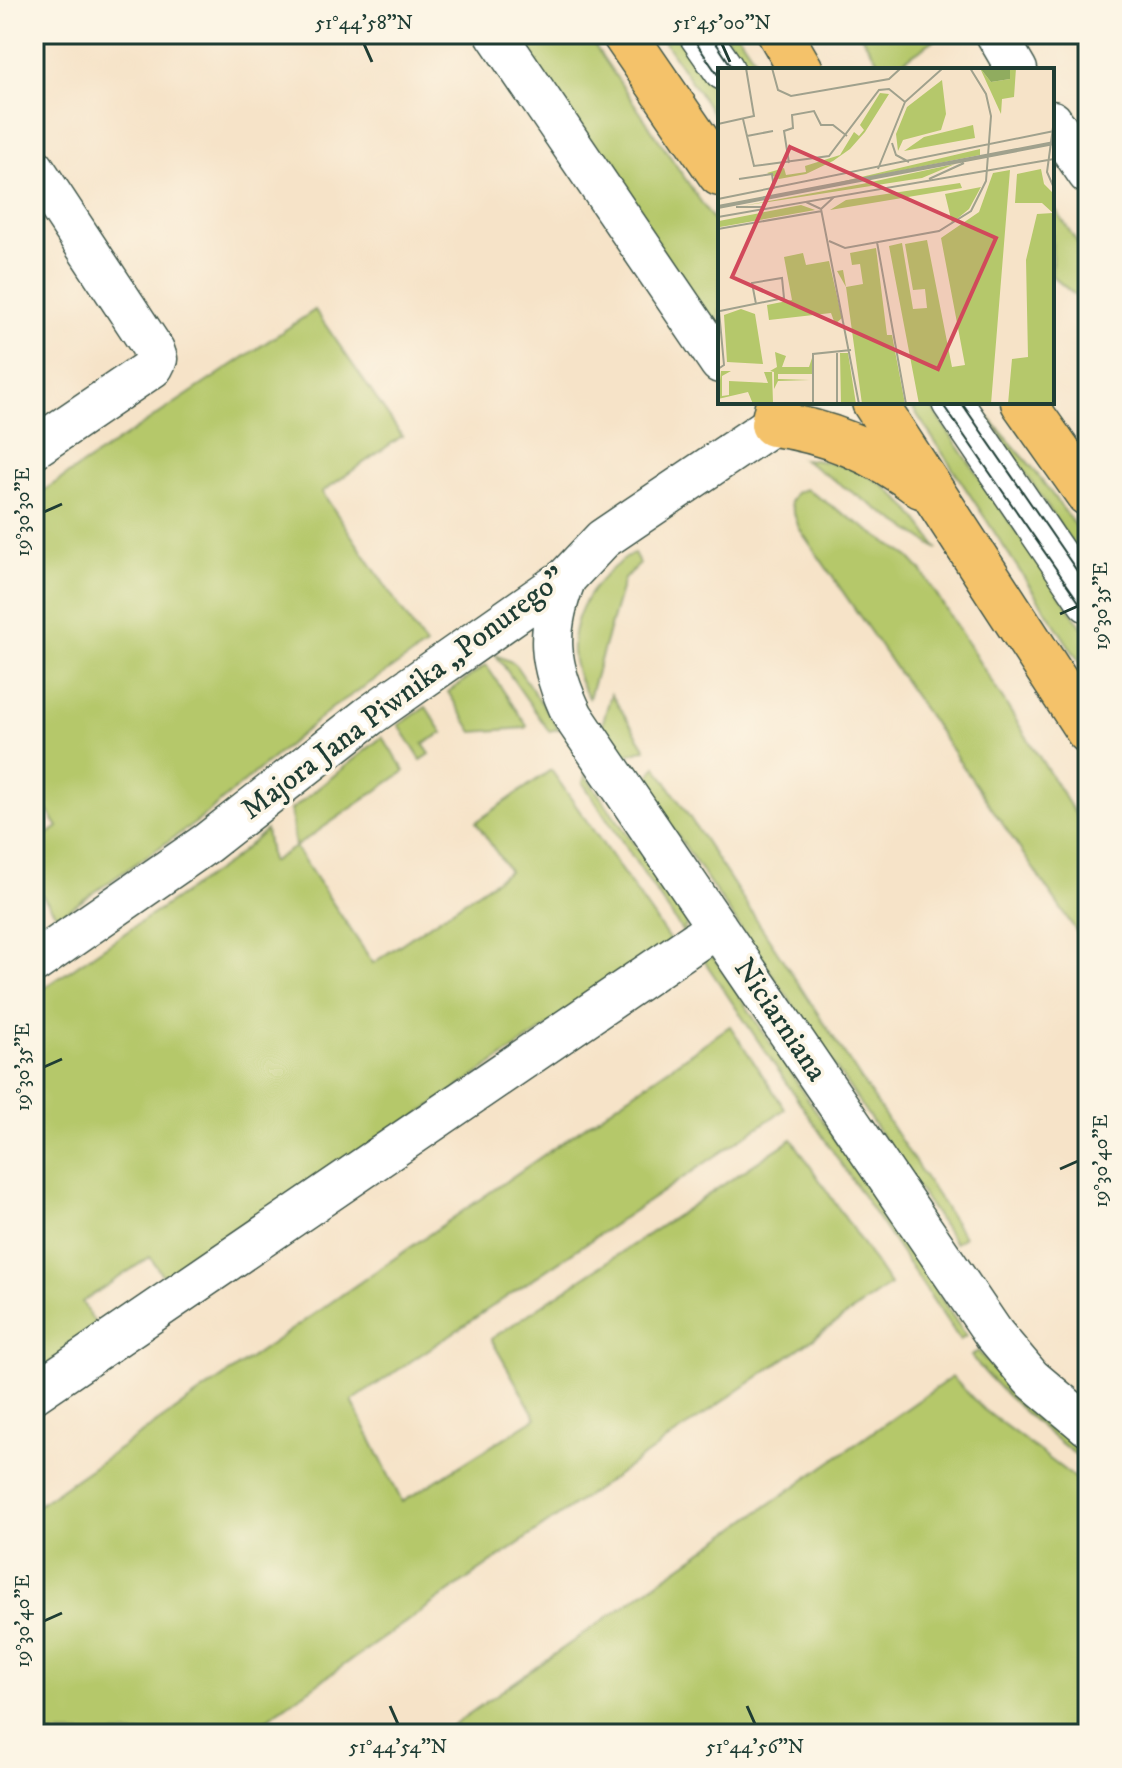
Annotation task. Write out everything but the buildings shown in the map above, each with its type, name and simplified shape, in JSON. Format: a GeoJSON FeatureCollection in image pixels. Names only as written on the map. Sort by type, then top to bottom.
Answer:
{"type":"FeatureCollection","features":[{"type":"Feature","properties":{"kind":"main road"},"geometry":{"type":"LineString","coordinates":[[624,34],[718,171]]}},
{"type":"Feature","properties":{"kind":"main road"},"geometry":{"type":"LineString","coordinates":[[780,34],[800,68]]}},
{"type":"Feature","properties":{"kind":"main road"},"geometry":{"type":"LineString","coordinates":[[875,404],[942,502],[1088,731]]}},
{"type":"Feature","properties":{"kind":"main road"},"geometry":{"type":"LineString","coordinates":[[1024,404],[1088,494]]}},
{"type":"Feature","properties":{"kind":"main road"},"geometry":{"type":"LineString","coordinates":[[766,414],[847,442],[896,468],[942,502]]}},
{"type":"Feature","properties":{"kind":"street"},"geometry":{"type":"LineString","coordinates":[[496,34],[718,360]]}},
{"type":"Feature","properties":{"kind":"street"},"geometry":{"type":"LineString","coordinates":[[699,34],[723,68]]}},
{"type":"Feature","properties":{"kind":"street"},"geometry":{"type":"LineString","coordinates":[[1054,124],[1088,174]]}},
{"type":"Feature","properties":{"kind":"street"},"geometry":{"type":"LineString","coordinates":[[34,168],[157,359],[153,367],[34,448]]}},
{"type":"Feature","properties":{"kind":"street"},"geometry":{"type":"LineString","coordinates":[[953,404],[1088,602]]}},
{"type":"Feature","properties":{"kind":"street","name":"Majora Jana Piwnika „Ponurego”"},"geometry":{"type":"LineString","coordinates":[[34,963],[207,843],[369,716],[566,578],[603,539],[766,414]]}},
{"type":"Feature","properties":{"kind":"street","name":"Niciarniana"},"geometry":{"type":"LineString","coordinates":[[566,578],[554,610],[552,635],[558,684],[573,716],[994,1334],[1031,1378],[1088,1426]]}},
{"type":"Feature","properties":{"kind":"street"},"geometry":{"type":"LineString","coordinates":[[34,1393],[717,927]]}},
{"type":"Feature","properties":{"kind":"green space"},"geometry":{"type":"Polygon","coordinates":[[[513,34],[587,34],[718,227],[718,334],[513,34]]]}},
{"type":"Feature","properties":{"kind":"green space"},"geometry":{"type":"Polygon","coordinates":[[[659,34],[676,34],[718,95],[718,121],[659,34]]]}},
{"type":"Feature","properties":{"kind":"green space"},"geometry":{"type":"Polygon","coordinates":[[[724,34],[738,34],[761,68],[750,68],[724,34]]]}},
{"type":"Feature","properties":{"kind":"green space"},"geometry":{"type":"Polygon","coordinates":[[[860,34],[943,34],[905,60],[910,68],[883,68],[860,34]]]}},
{"type":"Feature","properties":{"kind":"green space"},"geometry":{"type":"Polygon","coordinates":[[[1054,207],[1088,259],[1088,306],[1054,278],[1054,207]]]}},
{"type":"Feature","properties":{"kind":"green space"},"geometry":{"type":"Polygon","coordinates":[[[315,310],[402,436],[322,492],[426,646],[332,708],[198,821],[58,917],[37,888],[34,889],[34,844],[58,827],[34,791],[34,497],[315,310]]]}},
{"type":"Feature","properties":{"kind":"green space"},"geometry":{"type":"Polygon","coordinates":[[[910,404],[929,404],[1088,636],[1088,675],[910,404]]]}},
{"type":"Feature","properties":{"kind":"green space"},"geometry":{"type":"Polygon","coordinates":[[[989,418],[1031,466],[1088,543],[1088,568],[989,418]]]}},
{"type":"Feature","properties":{"kind":"green space"},"geometry":{"type":"Polygon","coordinates":[[[802,459],[847,467],[883,485],[912,512],[938,549],[802,459]]]}},
{"type":"Feature","properties":{"kind":"green space"},"geometry":{"type":"Polygon","coordinates":[[[806,489],[909,557],[921,570],[1088,834],[1088,948],[799,528],[790,502],[796,492],[806,489]]]}},
{"type":"Feature","properties":{"kind":"green space"},"geometry":{"type":"Polygon","coordinates":[[[634,553],[640,564],[624,579],[589,698],[578,677],[574,656],[578,616],[600,581],[634,553]]]}},
{"type":"Feature","properties":{"kind":"green space"},"geometry":{"type":"Polygon","coordinates":[[[496,655],[514,663],[559,729],[549,731],[496,655]]]}},
{"type":"Feature","properties":{"kind":"green space"},"geometry":{"type":"Polygon","coordinates":[[[486,665],[527,726],[525,728],[473,732],[448,692],[486,665]]]}},
{"type":"Feature","properties":{"kind":"green space"},"geometry":{"type":"Polygon","coordinates":[[[611,694],[646,749],[623,756],[602,725],[611,694]]]}},
{"type":"Feature","properties":{"kind":"green space"},"geometry":{"type":"Polygon","coordinates":[[[426,707],[443,733],[423,744],[430,754],[421,760],[399,725],[426,707]]]}},
{"type":"Feature","properties":{"kind":"green space"},"geometry":{"type":"Polygon","coordinates":[[[382,737],[405,771],[295,847],[291,810],[382,737]]]}},
{"type":"Feature","properties":{"kind":"green space"},"geometry":{"type":"Polygon","coordinates":[[[656,766],[964,1237],[955,1243],[643,785],[656,766]]]}},
{"type":"Feature","properties":{"kind":"green space"},"geometry":{"type":"Polygon","coordinates":[[[551,770],[671,942],[169,1285],[150,1257],[82,1302],[100,1331],[34,1377],[34,995],[232,860],[266,830],[271,862],[295,847],[373,963],[509,871],[476,822],[551,770]]]}},
{"type":"Feature","properties":{"kind":"green space"},"geometry":{"type":"Polygon","coordinates":[[[585,775],[687,918],[684,934],[583,783],[585,775]]]}},
{"type":"Feature","properties":{"kind":"green space"},"geometry":{"type":"Polygon","coordinates":[[[701,956],[714,958],[966,1336],[960,1340],[701,956]]]}},
{"type":"Feature","properties":{"kind":"green space"},"geometry":{"type":"Polygon","coordinates":[[[730,1026],[785,1109],[352,1401],[402,1502],[536,1418],[491,1339],[792,1139],[890,1285],[245,1734],[34,1734],[34,1508],[730,1026]]]}},
{"type":"Feature","properties":{"kind":"green space"},"geometry":{"type":"Polygon","coordinates":[[[978,1351],[1014,1394],[1088,1454],[1088,1464],[1041,1427],[998,1386],[971,1356],[978,1351]]]}},
{"type":"Feature","properties":{"kind":"green space"},"geometry":{"type":"Polygon","coordinates":[[[952,1377],[983,1409],[1088,1488],[1088,1734],[440,1734],[952,1377]]]}},
{"type":"Feature","properties":{"kind":"tram line"},"geometry":{"type":"LineString","coordinates":[[690,34],[718,75]]}},
{"type":"Feature","properties":{"kind":"tram line"},"geometry":{"type":"LineString","coordinates":[[710,34],[733,68]]}},
{"type":"Feature","properties":{"kind":"tram line"},"geometry":{"type":"LineString","coordinates":[[942,404],[1088,615]]}},
{"type":"Feature","properties":{"kind":"tram line"},"geometry":{"type":"LineString","coordinates":[[962,404],[1088,587]]}}]}
